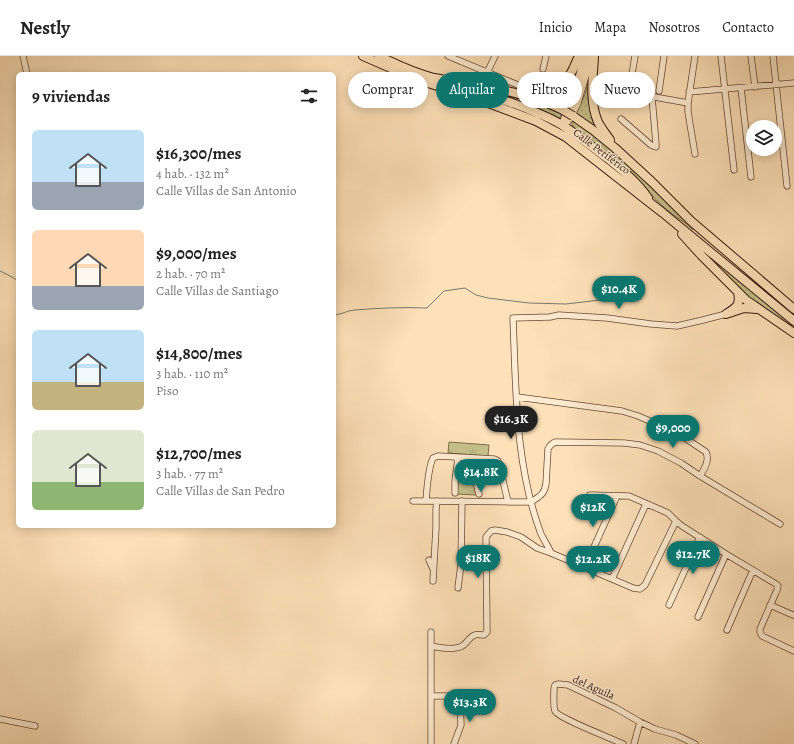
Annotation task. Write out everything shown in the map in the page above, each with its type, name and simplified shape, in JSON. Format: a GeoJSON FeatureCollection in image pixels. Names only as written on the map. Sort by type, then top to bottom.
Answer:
{"type":"FeatureCollection","features":[{"type":"Feature","properties":{"kind":"highway","name":"Calle Periférico"},"geometry":{"type":"LineString","coordinates":[[363,56],[433,86],[483,101],[551,128],[573,142],[663,213],[794,322]]}},
{"type":"Feature","properties":{"kind":"highway","name":"Calle Periférico"},"geometry":{"type":"LineString","coordinates":[[379,56],[396,64],[436,78]]}},
{"type":"Feature","properties":{"kind":"highway"},"geometry":{"type":"LineString","coordinates":[[509,90],[543,93],[555,89],[571,74],[579,56]]}},
{"type":"Feature","properties":{"kind":"highway"},"geometry":{"type":"LineString","coordinates":[[593,56],[592,96],[594,108],[598,122],[615,148]]}},
{"type":"Feature","properties":{"kind":"highway"},"geometry":{"type":"LineString","coordinates":[[433,86],[461,89],[490,95],[542,114],[563,126],[587,143],[629,176],[641,188],[654,206]]}},
{"type":"Feature","properties":{"kind":"highway","name":"Calle Periférico"},"geometry":{"type":"LineString","coordinates":[[509,91],[538,99],[563,110],[594,130],[652,182],[691,221],[794,309]]}},
{"type":"Feature","properties":{"kind":"highway"},"geometry":{"type":"LineString","coordinates":[[663,213],[738,293],[794,333]]}},
{"type":"Feature","properties":{"kind":"highway"},"geometry":{"type":"LineString","coordinates":[[726,314],[738,305],[740,300],[738,293]]}},
{"type":"Feature","properties":{"kind":"highway"},"geometry":{"type":"LineString","coordinates":[[726,314],[744,308],[760,310]]}},
{"type":"Feature","properties":{"kind":"main road"},"geometry":{"type":"LineString","coordinates":[[563,126],[564,117],[579,78],[584,56]]}},
{"type":"Feature","properties":{"kind":"main road"},"geometry":{"type":"LineString","coordinates":[[563,126],[569,120],[576,104],[593,56]]}},
{"type":"Feature","properties":{"kind":"street"},"geometry":{"type":"LineString","coordinates":[[24,56],[27,72]]}},
{"type":"Feature","properties":{"kind":"street"},"geometry":{"type":"LineString","coordinates":[[448,56],[485,72]]}},
{"type":"Feature","properties":{"kind":"street"},"geometry":{"type":"LineString","coordinates":[[487,72],[495,56]]}},
{"type":"Feature","properties":{"kind":"street"},"geometry":{"type":"LineString","coordinates":[[543,69],[546,56]]}},
{"type":"Feature","properties":{"kind":"street"},"geometry":{"type":"LineString","coordinates":[[632,72],[635,56]]}},
{"type":"Feature","properties":{"kind":"street"},"geometry":{"type":"LineString","coordinates":[[659,91],[664,56]]}},
{"type":"Feature","properties":{"kind":"street"},"geometry":{"type":"LineString","coordinates":[[694,56],[688,112],[695,154]]}},
{"type":"Feature","properties":{"kind":"street"},"geometry":{"type":"LineString","coordinates":[[721,56],[734,170]]}},
{"type":"Feature","properties":{"kind":"street"},"geometry":{"type":"LineString","coordinates":[[752,56],[755,86]]}},
{"type":"Feature","properties":{"kind":"street"},"geometry":{"type":"LineString","coordinates":[[773,56],[787,186]]}},
{"type":"Feature","properties":{"kind":"street"},"geometry":{"type":"LineString","coordinates":[[689,92],[794,83]]}},
{"type":"Feature","properties":{"kind":"street"},"geometry":{"type":"LineString","coordinates":[[741,88],[751,177]]}},
{"type":"Feature","properties":{"kind":"street"},"geometry":{"type":"LineString","coordinates":[[655,98],[688,103]]}},
{"type":"Feature","properties":{"kind":"street"},"geometry":{"type":"LineString","coordinates":[[621,119],[651,145],[656,147],[653,108]]}},
{"type":"Feature","properties":{"kind":"street"},"geometry":{"type":"LineString","coordinates":[[551,552],[542,535],[531,502],[522,457],[513,318],[550,317],[559,315],[607,318],[676,326],[726,314]]}},
{"type":"Feature","properties":{"kind":"street"},"geometry":{"type":"LineString","coordinates":[[517,397],[622,412],[638,416],[676,432],[706,452],[708,460],[700,476]]}},
{"type":"Feature","properties":{"kind":"street"},"geometry":{"type":"LineString","coordinates":[[413,500],[531,502],[540,497],[545,490],[548,448],[551,444],[556,442],[640,445],[658,451],[681,463],[780,524]]}},
{"type":"Feature","properties":{"kind":"street"},"geometry":{"type":"LineString","coordinates":[[426,501],[431,462],[433,458],[438,456],[470,459],[494,459],[498,461],[508,502]]}},
{"type":"Feature","properties":{"kind":"street"},"geometry":{"type":"LineString","coordinates":[[455,493],[458,458]]}},
{"type":"Feature","properties":{"kind":"street"},"geometry":{"type":"LineString","coordinates":[[470,459],[479,494]]}},
{"type":"Feature","properties":{"kind":"street"},"geometry":{"type":"LineString","coordinates":[[590,495],[629,496],[668,513],[676,521],[700,537],[776,584],[778,586],[777,590],[760,632],[762,636],[794,651]]}},
{"type":"Feature","properties":{"kind":"street"},"geometry":{"type":"LineString","coordinates":[[585,567],[617,496]]}},
{"type":"Feature","properties":{"kind":"street"},"geometry":{"type":"LineString","coordinates":[[433,581],[437,501]]}},
{"type":"Feature","properties":{"kind":"street"},"geometry":{"type":"LineString","coordinates":[[458,588],[462,501]]}},
{"type":"Feature","properties":{"kind":"street"},"geometry":{"type":"LineString","coordinates":[[612,579],[646,504]]}},
{"type":"Feature","properties":{"kind":"street"},"geometry":{"type":"LineString","coordinates":[[431,646],[447,648],[460,647],[465,645],[473,636],[484,635],[487,632],[486,537],[491,531],[495,530],[521,537],[537,548],[551,552],[633,588],[640,589],[644,585],[676,521]]}},
{"type":"Feature","properties":{"kind":"street"},"geometry":{"type":"LineString","coordinates":[[669,605],[700,537]]}},
{"type":"Feature","properties":{"kind":"street"},"geometry":{"type":"LineString","coordinates":[[698,617],[726,554]]}},
{"type":"Feature","properties":{"kind":"street"},"geometry":{"type":"LineString","coordinates":[[429,560],[434,569]]}},
{"type":"Feature","properties":{"kind":"street"},"geometry":{"type":"LineString","coordinates":[[726,630],[753,570]]}},
{"type":"Feature","properties":{"kind":"street"},"geometry":{"type":"LineString","coordinates":[[770,606],[792,615]]}},
{"type":"Feature","properties":{"kind":"street"},"geometry":{"type":"LineString","coordinates":[[431,632],[431,744]]}},
{"type":"Feature","properties":{"kind":"street","name":"del Aguila"},"geometry":{"type":"LineString","coordinates":[[623,744],[557,714],[554,710],[555,685],[568,685],[616,708],[640,722],[661,731],[676,735],[695,744]]}},
{"type":"Feature","properties":{"kind":"street"},"geometry":{"type":"LineString","coordinates":[[431,696],[458,696],[460,698],[461,725],[454,744]]}},
{"type":"Feature","properties":{"kind":"street"},"geometry":{"type":"LineString","coordinates":[[0,719],[35,726]]}},
{"type":"Feature","properties":{"kind":"street"},"geometry":{"type":"LineString","coordinates":[[634,744],[640,722]]}},
{"type":"Feature","properties":{"kind":"green space"},"geometry":{"type":"Polygon","coordinates":[[[581,62],[578,72],[571,72],[581,62]]]}},
{"type":"Feature","properties":{"kind":"green space"},"geometry":{"type":"Polygon","coordinates":[[[590,75],[590,108],[597,108],[602,131],[576,113],[578,108],[582,108],[582,100],[590,75]]]}},
{"type":"Feature","properties":{"kind":"green space"},"geometry":{"type":"Polygon","coordinates":[[[509,97],[517,98],[517,104],[509,101],[509,97]]]}},
{"type":"Feature","properties":{"kind":"green space"},"geometry":{"type":"Polygon","coordinates":[[[529,108],[548,108],[562,114],[560,118],[556,118],[529,108]]]}},
{"type":"Feature","properties":{"kind":"green space"},"geometry":{"type":"Polygon","coordinates":[[[573,120],[594,133],[633,169],[686,221],[693,230],[665,208],[573,127],[573,120]]]}},
{"type":"Feature","properties":{"kind":"green space"},"geometry":{"type":"Polygon","coordinates":[[[692,242],[794,324],[794,330],[742,293],[692,242]]]}},
{"type":"Feature","properties":{"kind":"green space"},"geometry":{"type":"Polygon","coordinates":[[[449,442],[489,445],[488,456],[448,453],[449,442]]]}},
{"type":"Feature","properties":{"kind":"green space"},"geometry":{"type":"Polygon","coordinates":[[[462,462],[468,462],[476,495],[457,494],[462,462]]]}},
{"type":"Feature","properties":{"kind":"waterway"},"geometry":{"type":"LineString","coordinates":[[0,271],[16,280]]}},
{"type":"Feature","properties":{"kind":"waterway"},"geometry":{"type":"LineString","coordinates":[[336,315],[352,310],[364,309],[427,308],[444,291],[465,288],[476,295],[488,298],[529,303],[566,304],[617,298],[641,299]]}}]}
